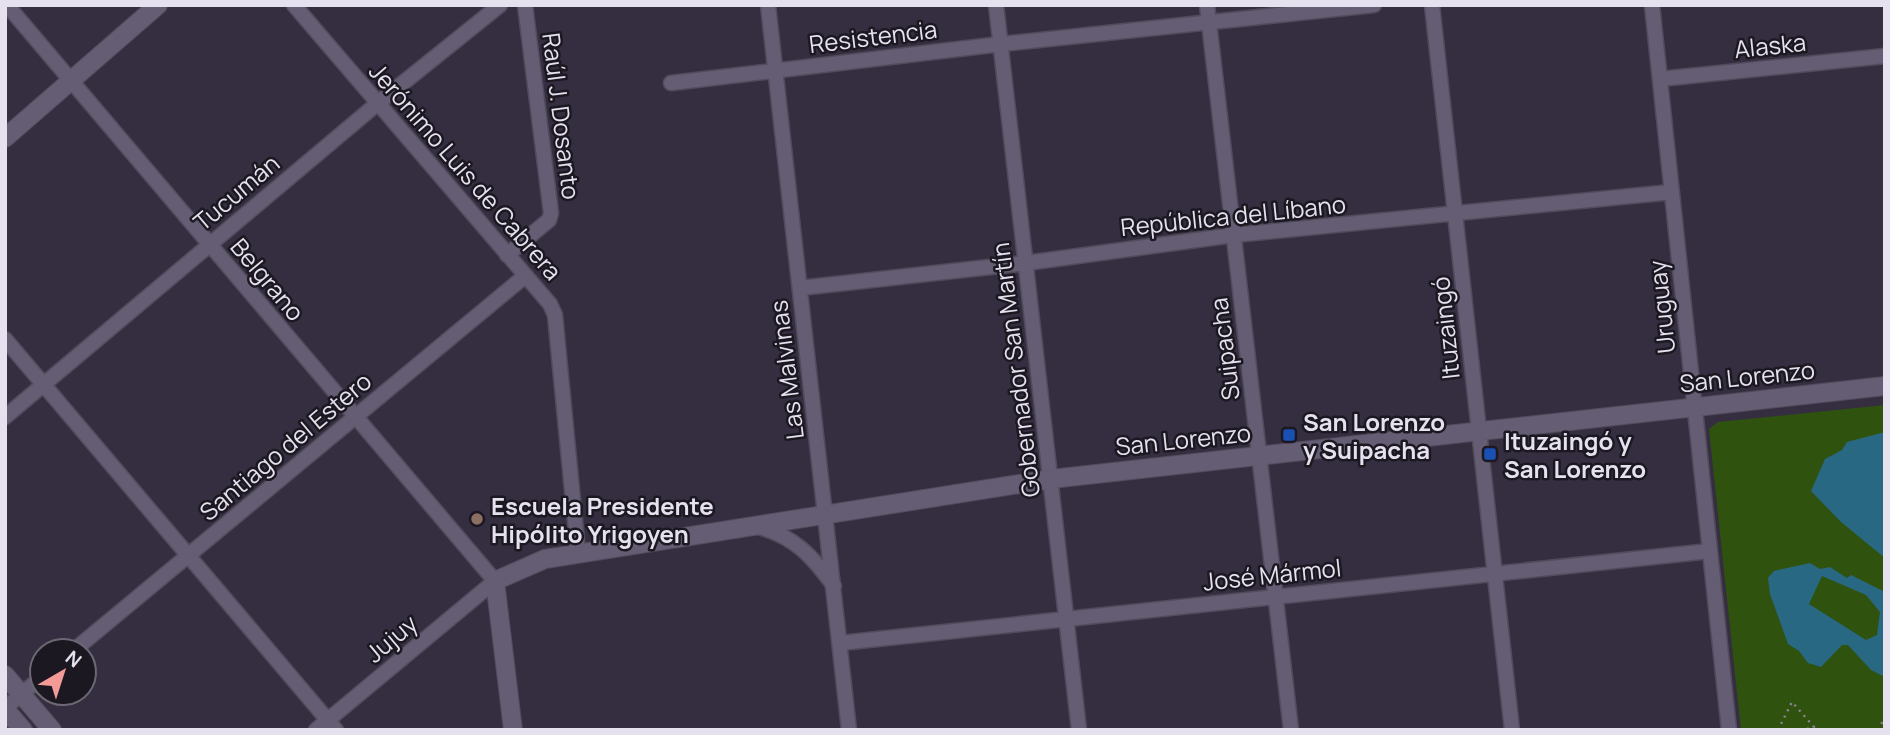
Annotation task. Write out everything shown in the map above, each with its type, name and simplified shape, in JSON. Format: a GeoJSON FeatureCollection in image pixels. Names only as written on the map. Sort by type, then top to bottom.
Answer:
{"type":"FeatureCollection","features":[{"type":"Feature","properties":{"kind":"main road"},"geometry":{"type":"LineString","coordinates":[[5,138],[158,5]]}},
{"type":"Feature","properties":{"kind":"main road","name":"San Lorenzo"},"geometry":{"type":"LineString","coordinates":[[495,581],[525,565],[578,552],[1051,479],[1479,429],[1885,386]]}},
{"type":"Feature","properties":{"kind":"main road"},"geometry":{"type":"LineString","coordinates":[[495,581],[513,730]]}},
{"type":"Feature","properties":{"kind":"main road"},"geometry":{"type":"LineString","coordinates":[[5,675],[52,730]]}},
{"type":"Feature","properties":{"kind":"main road"},"geometry":{"type":"LineString","coordinates":[[5,708],[23,730]]}},
{"type":"Feature","properties":{"kind":"street","name":"Belgrano"},"geometry":{"type":"LineString","coordinates":[[7,5],[495,581]]}},
{"type":"Feature","properties":{"kind":"street","name":"Jerónimo Luis de Cabrera"},"geometry":{"type":"LineString","coordinates":[[293,5],[550,304],[555,315],[578,552]]}},
{"type":"Feature","properties":{"kind":"street","name":"Tucumán"},"geometry":{"type":"LineString","coordinates":[[5,417],[378,103],[499,5]]}},
{"type":"Feature","properties":{"kind":"street","name":"Raúl J. Dosanto"},"geometry":{"type":"LineString","coordinates":[[508,255],[549,220],[551,213],[525,5]]}},
{"type":"Feature","properties":{"kind":"street","name":"Las Malvinas"},"geometry":{"type":"LineString","coordinates":[[768,5],[849,730]]}},
{"type":"Feature","properties":{"kind":"street","name":"Gobernador San Martín"},"geometry":{"type":"LineString","coordinates":[[996,5],[1079,730]]}},
{"type":"Feature","properties":{"kind":"street","name":"Suipacha"},"geometry":{"type":"LineString","coordinates":[[1207,5],[1291,730]]}},
{"type":"Feature","properties":{"kind":"street","name":"Resistencia"},"geometry":{"type":"LineString","coordinates":[[671,83],[1001,44],[1374,5]]}},
{"type":"Feature","properties":{"kind":"street","name":"Ituzaingó"},"geometry":{"type":"LineString","coordinates":[[1432,5],[1512,730]]}},
{"type":"Feature","properties":{"kind":"street","name":"Uruguay"},"geometry":{"type":"LineString","coordinates":[[1652,5],[1729,730]]}},
{"type":"Feature","properties":{"kind":"street","name":"Alaska"},"geometry":{"type":"LineString","coordinates":[[1660,79],[1885,56]]}},
{"type":"Feature","properties":{"kind":"street","name":"República del Líbano"},"geometry":{"type":"LineString","coordinates":[[800,288],[1026,263],[1234,235],[1672,192]]}},
{"type":"Feature","properties":{"kind":"street","name":"Santiago del Estero"},"geometry":{"type":"LineString","coordinates":[[91,637],[526,276]]}},
{"type":"Feature","properties":{"kind":"street"},"geometry":{"type":"LineString","coordinates":[[5,339],[188,556],[326,727]]}},
{"type":"Feature","properties":{"kind":"street"},"geometry":{"type":"LineString","coordinates":[[751,525],[792,540],[806,551],[834,586]]}},
{"type":"Feature","properties":{"kind":"street","name":"José Mármol"},"geometry":{"type":"LineString","coordinates":[[840,643],[1710,551]]}},
{"type":"Feature","properties":{"kind":"street","name":"Jujuy"},"geometry":{"type":"LineString","coordinates":[[326,727],[495,581]]}},
{"type":"Feature","properties":{"kind":"street"},"geometry":{"type":"LineString","coordinates":[[5,708],[28,689]]}},
{"type":"Feature","properties":{"kind":"path"},"geometry":{"type":"LineString","coordinates":[[1778,730],[1792,702],[1814,727],[1803,730]]}},
{"type":"Feature","properties":{"kind":"path"},"geometry":{"type":"LineString","coordinates":[[1878,730],[1885,717]]}},
{"type":"Feature","properties":{"kind":"path"},"geometry":{"type":"LineString","coordinates":[[1818,730],[1833,730]]}},
{"type":"Feature","properties":{"kind":"green space"},"geometry":{"type":"Polygon","coordinates":[[[1885,405],[1885,730],[1741,730],[1709,429],[1718,422],[1885,405]]]}},
{"type":"Feature","properties":{"kind":"water"},"geometry":{"type":"Polygon","coordinates":[[[1885,432],[1885,558],[1841,522],[1811,491],[1825,459],[1842,450],[1847,442],[1885,432]]]}},
{"type":"Feature","properties":{"kind":"water"},"geometry":{"type":"Polygon","coordinates":[[[1810,563],[1820,569],[1830,567],[1847,578],[1851,575],[1885,592],[1885,677],[1871,670],[1848,645],[1842,645],[1821,667],[1808,663],[1799,651],[1788,644],[1770,594],[1768,578],[1774,571],[1810,563]],[[1822,576],[1809,604],[1866,640],[1877,635],[1880,612],[1866,595],[1822,576]]]}},
{"type":"Feature","properties":{"kind":"place","name":"San Lorenzo y Suipacha"},"geometry":{"type":"Point","coordinates":[1289,435]}},
{"type":"Feature","properties":{"kind":"place","name":"Ituzaingó y San Lorenzo"},"geometry":{"type":"Point","coordinates":[1490,454]}},
{"type":"Feature","properties":{"kind":"place","name":"Escuela Presidente Hipólito Yrigoyen"},"geometry":{"type":"Point","coordinates":[477,519]}}]}
